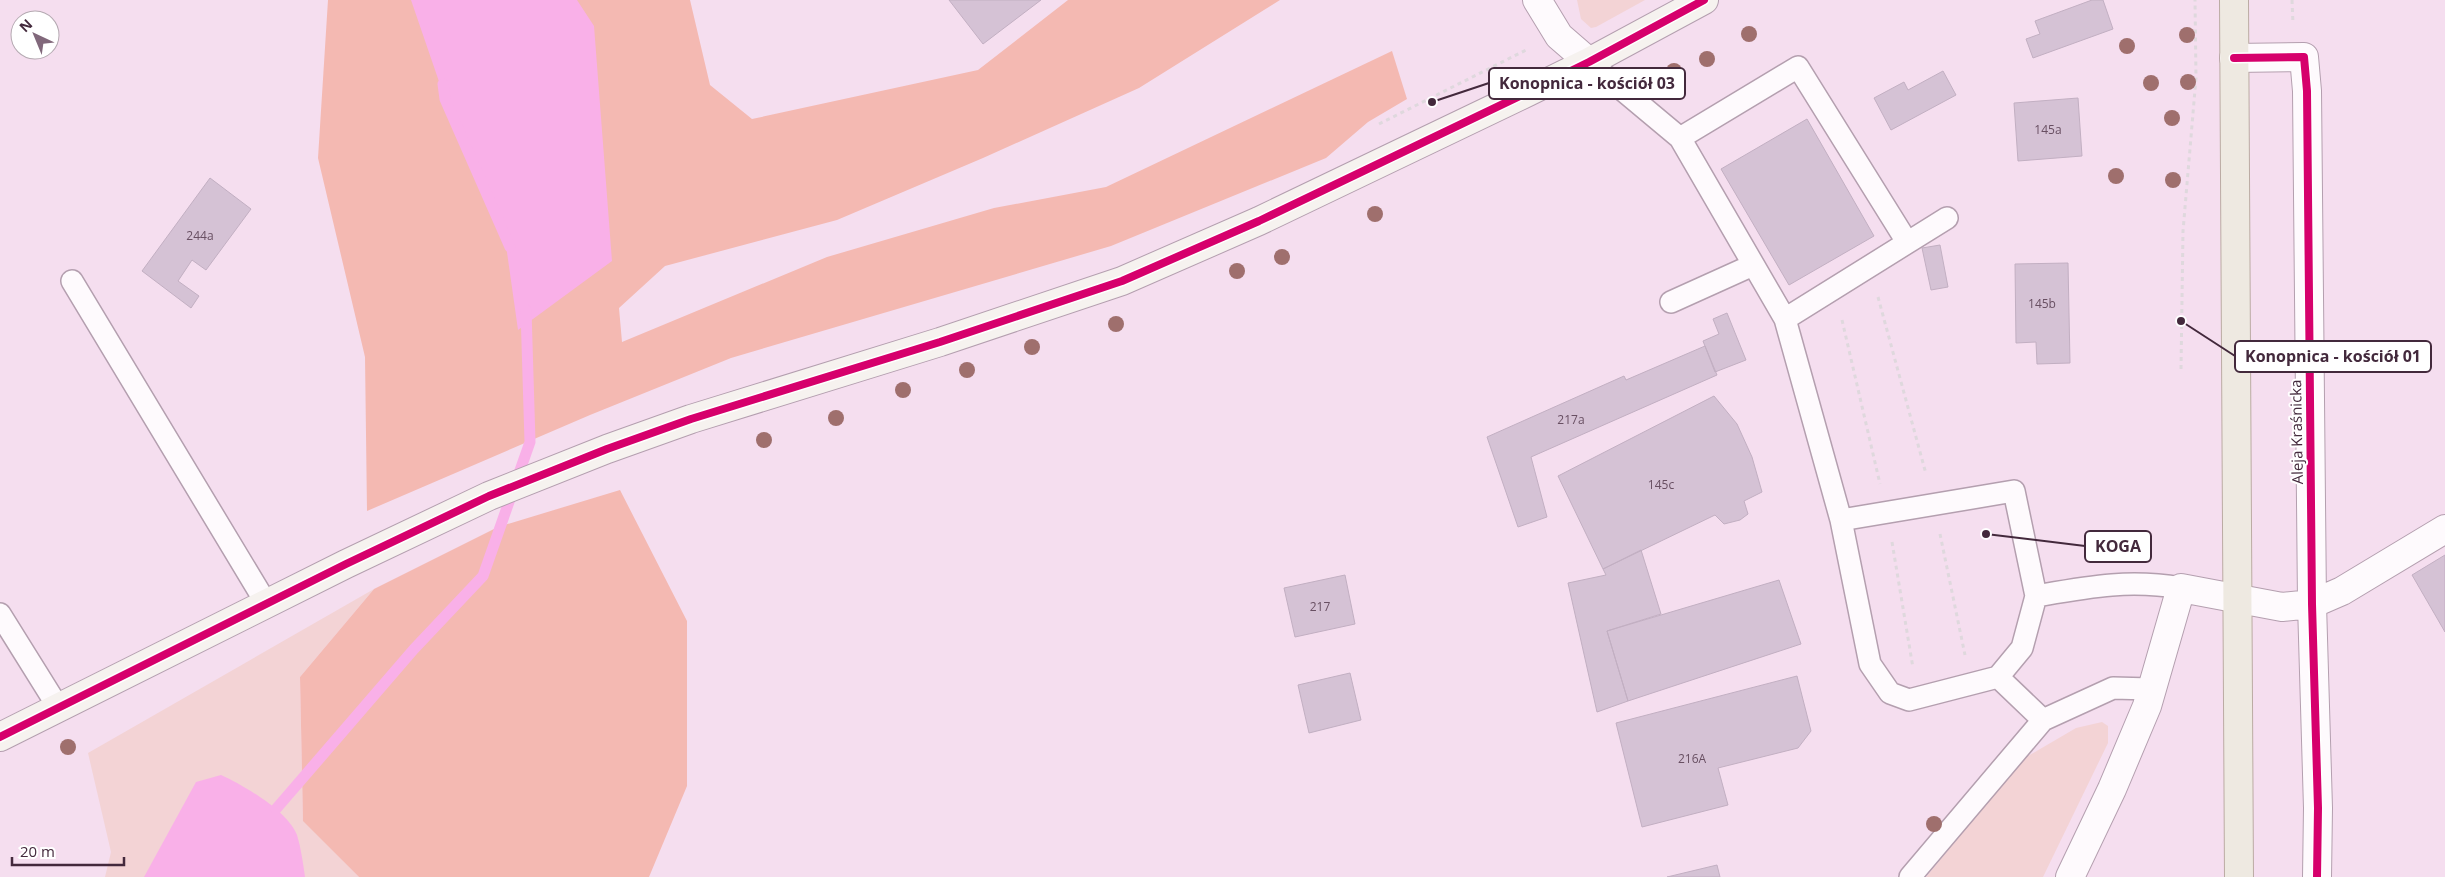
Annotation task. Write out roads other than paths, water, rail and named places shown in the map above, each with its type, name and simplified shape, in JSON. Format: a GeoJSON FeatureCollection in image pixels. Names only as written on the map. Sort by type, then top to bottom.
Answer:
{"type":"FeatureCollection","features":[{"type":"Feature","properties":{"kind":"main road"},"geometry":{"type":"LineString","coordinates":[[2234,0],[2239,865]]}},
{"type":"Feature","properties":{"kind":"street"},"geometry":{"type":"LineString","coordinates":[[1537,0],[1559,36],[1589,62]]}},
{"type":"Feature","properties":{"kind":"street"},"geometry":{"type":"LineString","coordinates":[[0,737],[426,524],[489,496],[588,457],[730,406],[940,342],[1122,281],[1259,221],[1589,62],[1704,0]]}},
{"type":"Feature","properties":{"kind":"street","name":"Aleja Kraśnicka"},"geometry":{"type":"LineString","coordinates":[[2234,58],[2304,57],[2307,91],[2312,604],[2318,808],[2317,877]]}},
{"type":"Feature","properties":{"kind":"street"},"geometry":{"type":"LineString","coordinates":[[2070,877],[2112,789],[2151,690],[2181,588],[2282,607],[2312,604],[2342,591],[2445,529]]}},
{"type":"Feature","properties":{"kind":"lane"},"geometry":{"type":"LineString","coordinates":[[1589,62],[1680,138],[1785,320],[1841,520],[1870,664],[1890,693],[1909,700],[1998,677],[2022,648],[2036,596],[2014,491],[1841,520]]}},
{"type":"Feature","properties":{"kind":"lane"},"geometry":{"type":"LineString","coordinates":[[1680,138],[1798,67],[1907,242]]}},
{"type":"Feature","properties":{"kind":"lane"},"geometry":{"type":"LineString","coordinates":[[1785,320],[1946,218]]}},
{"type":"Feature","properties":{"kind":"lane"},"geometry":{"type":"LineString","coordinates":[[1672,302],[1753,265]]}},
{"type":"Feature","properties":{"kind":"lane"},"geometry":{"type":"LineString","coordinates":[[72,280],[266,603]]}},
{"type":"Feature","properties":{"kind":"lane"},"geometry":{"type":"LineString","coordinates":[[2036,596],[2117,583],[2153,583],[2181,588]]}},
{"type":"Feature","properties":{"kind":"lane"},"geometry":{"type":"LineString","coordinates":[[0,614],[58,708]]}},
{"type":"Feature","properties":{"kind":"lane"},"geometry":{"type":"LineString","coordinates":[[1998,677],[2043,720]]}},
{"type":"Feature","properties":{"kind":"lane"},"geometry":{"type":"LineString","coordinates":[[1910,877],[2043,720],[2114,688],[2151,690]]}},
{"type":"Feature","properties":{"kind":"waterway"},"geometry":{"type":"LineString","coordinates":[[443,84],[445,99],[510,247]]}},
{"type":"Feature","properties":{"kind":"waterway"},"geometry":{"type":"LineString","coordinates":[[276,809],[414,649],[483,576],[530,442],[526,310]]}},
{"type":"Feature","properties":{"kind":"place","name":"Konopnica - kościół 03"},"geometry":{"type":"Point","coordinates":[1432,102]}},
{"type":"Feature","properties":{"kind":"place","name":"Konopnica - kościół 01"},"geometry":{"type":"Point","coordinates":[2181,321]}},
{"type":"Feature","properties":{"kind":"place","name":"KOGA"},"geometry":{"type":"Point","coordinates":[1986,534]}}]}
